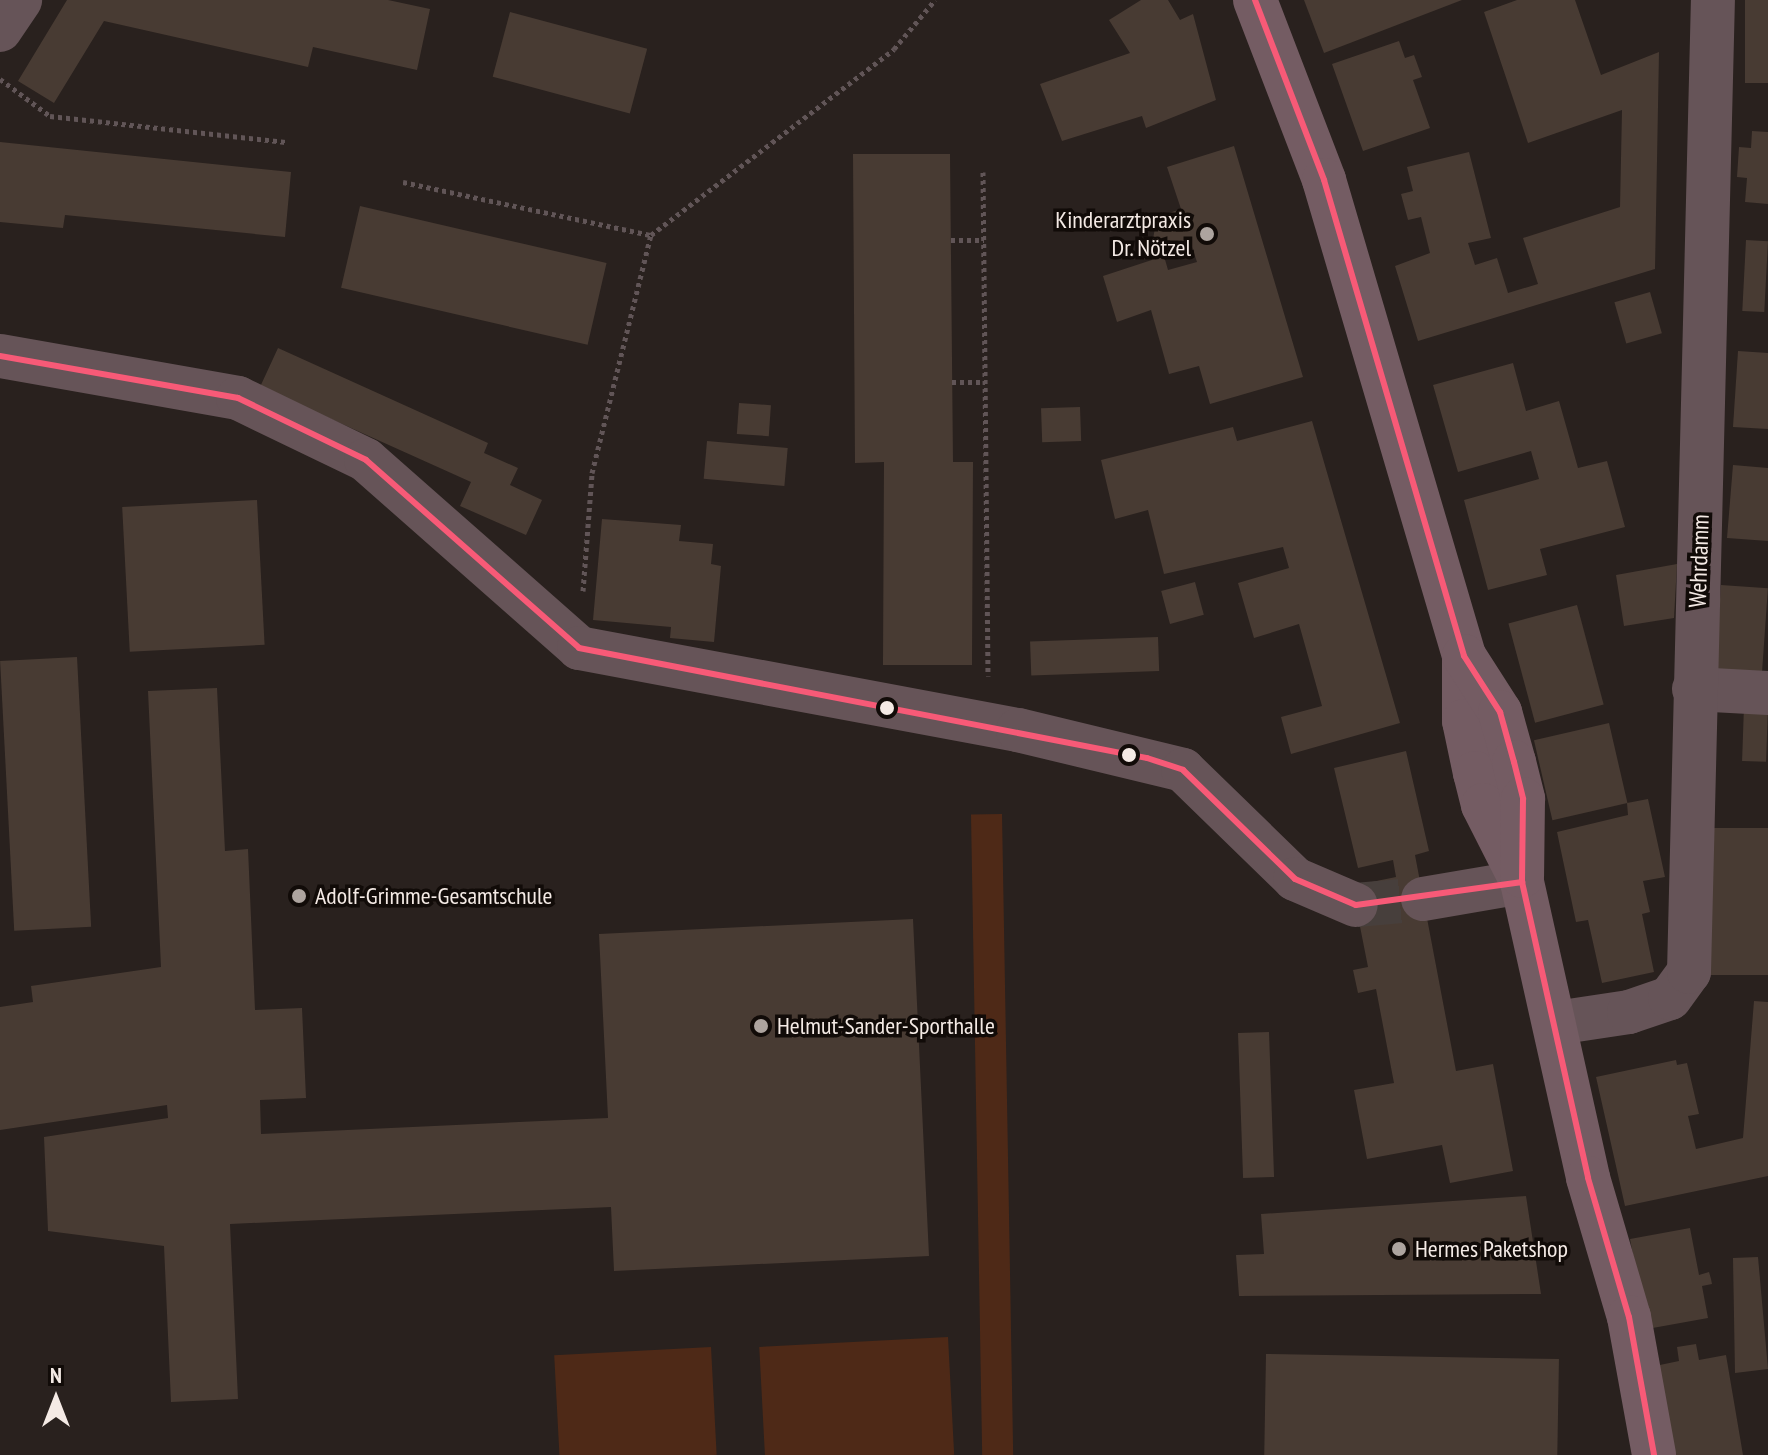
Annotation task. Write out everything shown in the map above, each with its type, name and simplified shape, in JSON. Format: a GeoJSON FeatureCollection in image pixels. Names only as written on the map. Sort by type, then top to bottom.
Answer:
{"type":"FeatureCollection","features":[{"type":"Feature","properties":{"kind":"main road"},"geometry":{"type":"LineString","coordinates":[[1255,0],[1324,180],[1464,656],[1464,721],[1483,805],[1522,882],[1556,1023],[1588,1178],[1629,1317],[1654,1455]]}},
{"type":"Feature","properties":{"kind":"street"},"geometry":{"type":"LineString","coordinates":[[0,30],[20,0]]}},
{"type":"Feature","properties":{"kind":"street","name":"Wehrdamm"},"geometry":{"type":"LineString","coordinates":[[1556,1023],[1629,1012],[1670,998],[1689,972],[1713,0]]}},
{"type":"Feature","properties":{"kind":"street"},"geometry":{"type":"LineString","coordinates":[[0,356],[238,398],[366,460],[579,648],[988,725],[1183,770],[1295,879],[1356,905]]}},
{"type":"Feature","properties":{"kind":"street"},"geometry":{"type":"LineString","coordinates":[[1694,689],[1768,693]]}},
{"type":"Feature","properties":{"kind":"street"},"geometry":{"type":"LineString","coordinates":[[1423,899],[1522,882]]}},
{"type":"Feature","properties":{"kind":"path"},"geometry":{"type":"LineString","coordinates":[[579,648],[592,473],[651,235],[894,49],[935,0]]}},
{"type":"Feature","properties":{"kind":"path"},"geometry":{"type":"LineString","coordinates":[[0,79],[50,116],[286,142]]}},
{"type":"Feature","properties":{"kind":"path"},"geometry":{"type":"LineString","coordinates":[[983,172],[988,725]]}},
{"type":"Feature","properties":{"kind":"path"},"geometry":{"type":"LineString","coordinates":[[403,182],[651,235]]}},
{"type":"Feature","properties":{"kind":"path"},"geometry":{"type":"LineString","coordinates":[[951,240],[984,240]]}},
{"type":"Feature","properties":{"kind":"path"},"geometry":{"type":"LineString","coordinates":[[952,382],[985,382]]}},
{"type":"Feature","properties":{"kind":"shaded area"},"geometry":{"type":"Polygon","coordinates":[[[1002,814],[1013,1455],[982,1455],[971,815],[1002,814]]]}},
{"type":"Feature","properties":{"kind":"shaded area"},"geometry":{"type":"Polygon","coordinates":[[[948,1337],[954,1455],[765,1455],[759,1347],[948,1337]]]}},
{"type":"Feature","properties":{"kind":"shaded area"},"geometry":{"type":"Polygon","coordinates":[[[711,1347],[717,1455],[559,1455],[554,1355],[711,1347]]]}},
{"type":"Feature","properties":{"kind":"building"},"geometry":{"type":"Polygon","coordinates":[[[67,0],[388,0],[430,9],[417,70],[313,47],[308,67],[104,21],[54,103],[18,81],[67,0]]]}},
{"type":"Feature","properties":{"kind":"building"},"geometry":{"type":"Polygon","coordinates":[[[1141,0],[1168,0],[1180,20],[1193,14],[1216,100],[1146,128],[1142,116],[1062,141],[1040,84],[1130,53],[1109,20],[1141,0]]]}},
{"type":"Feature","properties":{"kind":"building"},"geometry":{"type":"Polygon","coordinates":[[[1304,0],[1462,0],[1324,53],[1304,0]]]}},
{"type":"Feature","properties":{"kind":"building"},"geometry":{"type":"Polygon","coordinates":[[[1517,0],[1575,0],[1601,75],[1659,52],[1655,269],[1418,341],[1395,266],[1430,253],[1421,217],[1408,220],[1401,194],[1413,191],[1407,167],[1469,152],[1491,238],[1468,243],[1475,265],[1497,258],[1508,293],[1538,284],[1523,238],[1620,207],[1622,110],[1528,143],[1484,12],[1517,0]]]}},
{"type":"Feature","properties":{"kind":"building"},"geometry":{"type":"Polygon","coordinates":[[[1745,0],[1768,0],[1768,83],[1745,83],[1745,0]]]}},
{"type":"Feature","properties":{"kind":"building"},"geometry":{"type":"Polygon","coordinates":[[[510,12],[647,49],[630,113],[493,77],[510,12]]]}},
{"type":"Feature","properties":{"kind":"building"},"geometry":{"type":"Polygon","coordinates":[[[1399,41],[1405,58],[1414,55],[1422,77],[1413,80],[1430,128],[1363,151],[1332,64],[1399,41]]]}},
{"type":"Feature","properties":{"kind":"building"},"geometry":{"type":"Polygon","coordinates":[[[1752,131],[1768,132],[1768,204],[1745,202],[1747,178],[1737,177],[1739,147],[1751,148],[1752,131]]]}},
{"type":"Feature","properties":{"kind":"building"},"geometry":{"type":"Polygon","coordinates":[[[0,142],[291,172],[285,237],[65,215],[63,228],[0,222],[0,142]]]}},
{"type":"Feature","properties":{"kind":"building"},"geometry":{"type":"Polygon","coordinates":[[[1234,146],[1303,377],[1210,404],[1199,366],[1169,374],[1151,310],[1117,322],[1103,276],[1164,256],[1168,270],[1197,262],[1190,241],[1161,246],[1153,239],[1157,217],[1181,209],[1167,167],[1234,146]]]}},
{"type":"Feature","properties":{"kind":"building"},"geometry":{"type":"Polygon","coordinates":[[[853,154],[950,154],[953,462],[973,462],[972,665],[883,665],[884,462],[855,463],[853,154]]]}},
{"type":"Feature","properties":{"kind":"building"},"geometry":{"type":"Polygon","coordinates":[[[360,206],[607,263],[588,345],[341,288],[360,206]]]}},
{"type":"Feature","properties":{"kind":"building"},"geometry":{"type":"Polygon","coordinates":[[[1746,240],[1768,241],[1764,312],[1742,311],[1746,240]]]}},
{"type":"Feature","properties":{"kind":"building"},"geometry":{"type":"Polygon","coordinates":[[[1650,292],[1662,333],[1626,344],[1614,302],[1650,292]]]}},
{"type":"Feature","properties":{"kind":"building"},"geometry":{"type":"Polygon","coordinates":[[[278,348],[488,443],[484,453],[518,468],[510,485],[542,500],[526,535],[460,506],[471,482],[260,387],[278,348]]]}},
{"type":"Feature","properties":{"kind":"building"},"geometry":{"type":"Polygon","coordinates":[[[1738,351],[1768,353],[1768,429],[1733,427],[1738,351]]]}},
{"type":"Feature","properties":{"kind":"building"},"geometry":{"type":"Polygon","coordinates":[[[1513,363],[1526,411],[1559,401],[1578,468],[1607,461],[1625,527],[1540,549],[1547,575],[1488,590],[1464,500],[1539,479],[1531,451],[1458,472],[1433,385],[1513,363]]]}},
{"type":"Feature","properties":{"kind":"building"},"geometry":{"type":"Polygon","coordinates":[[[739,403],[771,405],[769,436],[737,434],[739,403]]]}},
{"type":"Feature","properties":{"kind":"building"},"geometry":{"type":"Polygon","coordinates":[[[1080,407],[1081,441],[1042,442],[1041,408],[1080,407]]]}},
{"type":"Feature","properties":{"kind":"building"},"geometry":{"type":"Polygon","coordinates":[[[1312,421],[1400,723],[1291,754],[1281,717],[1322,706],[1299,624],[1254,638],[1238,583],[1289,568],[1283,547],[1164,574],[1148,510],[1115,519],[1101,460],[1233,427],[1237,441],[1312,421]]]}},
{"type":"Feature","properties":{"kind":"building"},"geometry":{"type":"Polygon","coordinates":[[[707,441],[788,448],[784,486],[704,479],[707,441]]]}},
{"type":"Feature","properties":{"kind":"building"},"geometry":{"type":"Polygon","coordinates":[[[1733,465],[1768,468],[1768,541],[1727,538],[1733,465]]]}},
{"type":"Feature","properties":{"kind":"building"},"geometry":{"type":"Polygon","coordinates":[[[257,500],[265,645],[130,652],[122,507],[257,500]]]}},
{"type":"Feature","properties":{"kind":"building"},"geometry":{"type":"Polygon","coordinates":[[[602,519],[681,525],[679,541],[713,544],[711,564],[721,566],[714,642],[670,638],[671,627],[593,620],[602,519]]]}},
{"type":"Feature","properties":{"kind":"building"},"geometry":{"type":"Polygon","coordinates":[[[1677,564],[1674,618],[1624,626],[1616,575],[1677,564]]]}},
{"type":"Feature","properties":{"kind":"building"},"geometry":{"type":"Polygon","coordinates":[[[1195,582],[1204,615],[1170,624],[1161,591],[1195,582]]]}},
{"type":"Feature","properties":{"kind":"building"},"geometry":{"type":"Polygon","coordinates":[[[1721,585],[1768,588],[1762,672],[1715,669],[1721,585]]]}},
{"type":"Feature","properties":{"kind":"building"},"geometry":{"type":"Polygon","coordinates":[[[1577,605],[1604,704],[1535,723],[1508,623],[1577,605]]]}},
{"type":"Feature","properties":{"kind":"building"},"geometry":{"type":"Polygon","coordinates":[[[1158,637],[1159,671],[1031,675],[1030,641],[1158,637]]]}},
{"type":"Feature","properties":{"kind":"building"},"geometry":{"type":"Polygon","coordinates":[[[77,657],[91,927],[14,931],[0,661],[77,657]]]}},
{"type":"Feature","properties":{"kind":"building"},"geometry":{"type":"Polygon","coordinates":[[[217,688],[225,851],[248,849],[255,1010],[302,1008],[306,1098],[260,1100],[261,1134],[608,1118],[599,934],[913,919],[929,1256],[614,1271],[611,1207],[230,1224],[238,1399],[171,1402],[164,1246],[48,1231],[44,1137],[168,1118],[167,1105],[0,1130],[0,1007],[33,1002],[31,986],[161,967],[148,691],[217,688]]]}},
{"type":"Feature","properties":{"kind":"building"},"geometry":{"type":"Polygon","coordinates":[[[1744,706],[1768,707],[1766,762],[1742,761],[1744,706]]]}},
{"type":"Feature","properties":{"kind":"building"},"geometry":{"type":"Polygon","coordinates":[[[1609,723],[1627,803],[1552,820],[1534,740],[1609,723]]]}},
{"type":"Feature","properties":{"kind":"building"},"geometry":{"type":"Polygon","coordinates":[[[1406,751],[1429,851],[1415,855],[1456,1071],[1493,1064],[1513,1171],[1450,1183],[1442,1145],[1367,1159],[1354,1090],[1394,1083],[1376,989],[1358,993],[1353,970],[1368,967],[1352,886],[1396,877],[1393,860],[1358,868],[1334,768],[1406,751]]]}},
{"type":"Feature","properties":{"kind":"building"},"geometry":{"type":"Polygon","coordinates":[[[1648,799],[1665,877],[1643,881],[1650,912],[1642,914],[1654,972],[1602,983],[1588,920],[1576,922],[1557,832],[1628,815],[1627,803],[1648,799]]]}},
{"type":"Feature","properties":{"kind":"building"},"geometry":{"type":"Polygon","coordinates":[[[1704,828],[1768,828],[1768,975],[1704,975],[1704,828]]]}},
{"type":"Feature","properties":{"kind":"building"},"geometry":{"type":"Polygon","coordinates":[[[1754,1001],[1768,1002],[1768,1176],[1625,1206],[1596,1077],[1676,1060],[1677,1065],[1687,1063],[1699,1114],[1688,1116],[1696,1149],[1743,1138],[1754,1001]]]}},
{"type":"Feature","properties":{"kind":"building"},"geometry":{"type":"Polygon","coordinates":[[[1269,1032],[1274,1177],[1243,1178],[1238,1033],[1269,1032]]]}},
{"type":"Feature","properties":{"kind":"building","name":"Hermes Paketshop"},"geometry":{"type":"Polygon","coordinates":[[[1526,1196],[1541,1294],[1239,1296],[1236,1255],[1264,1254],[1261,1214],[1526,1196]]]}},
{"type":"Feature","properties":{"kind":"building"},"geometry":{"type":"Polygon","coordinates":[[[1690,1228],[1699,1275],[1709,1272],[1712,1284],[1702,1286],[1708,1318],[1647,1329],[1630,1239],[1690,1228]]]}},
{"type":"Feature","properties":{"kind":"building"},"geometry":{"type":"Polygon","coordinates":[[[1758,1257],[1768,1369],[1735,1373],[1733,1258],[1758,1257]]]}},
{"type":"Feature","properties":{"kind":"building"},"geometry":{"type":"Polygon","coordinates":[[[1696,1344],[1699,1360],[1726,1355],[1743,1455],[1672,1455],[1655,1366],[1679,1361],[1677,1347],[1696,1344]]]}},
{"type":"Feature","properties":{"kind":"building"},"geometry":{"type":"Polygon","coordinates":[[[1266,1354],[1559,1359],[1557,1455],[1264,1455],[1266,1354]]]}},
{"type":"Feature","properties":{"kind":"tunnel"},"geometry":{"type":"LineString","coordinates":[[1356,905],[1423,899]]}},
{"type":"Feature","properties":{"kind":"transit line"},"geometry":{"type":"LineString","coordinates":[[1255,0],[1324,180],[1464,656],[1500,712],[1514,762],[1523,799],[1522,882],[1588,1178],[1629,1317],[1654,1455]]}},
{"type":"Feature","properties":{"kind":"transit line"},"geometry":{"type":"LineString","coordinates":[[0,356],[238,398],[366,460],[579,648],[1147,758],[1183,770],[1295,879],[1356,905],[1522,882]]}},
{"type":"Feature","properties":{"kind":"place","name":"Kinderarztpraxis Dr. Nötzel"},"geometry":{"type":"Point","coordinates":[1207,234]}},
{"type":"Feature","properties":{"kind":"place","name":"Adolf-Grimme-Gesamtschule"},"geometry":{"type":"Point","coordinates":[299,896]}},
{"type":"Feature","properties":{"kind":"place","name":"Helmut-Sander-Sporthalle"},"geometry":{"type":"Point","coordinates":[761,1026]}},
{"type":"Feature","properties":{"kind":"place","name":"Hermes Paketshop"},"geometry":{"type":"Point","coordinates":[1399,1249]}}]}
